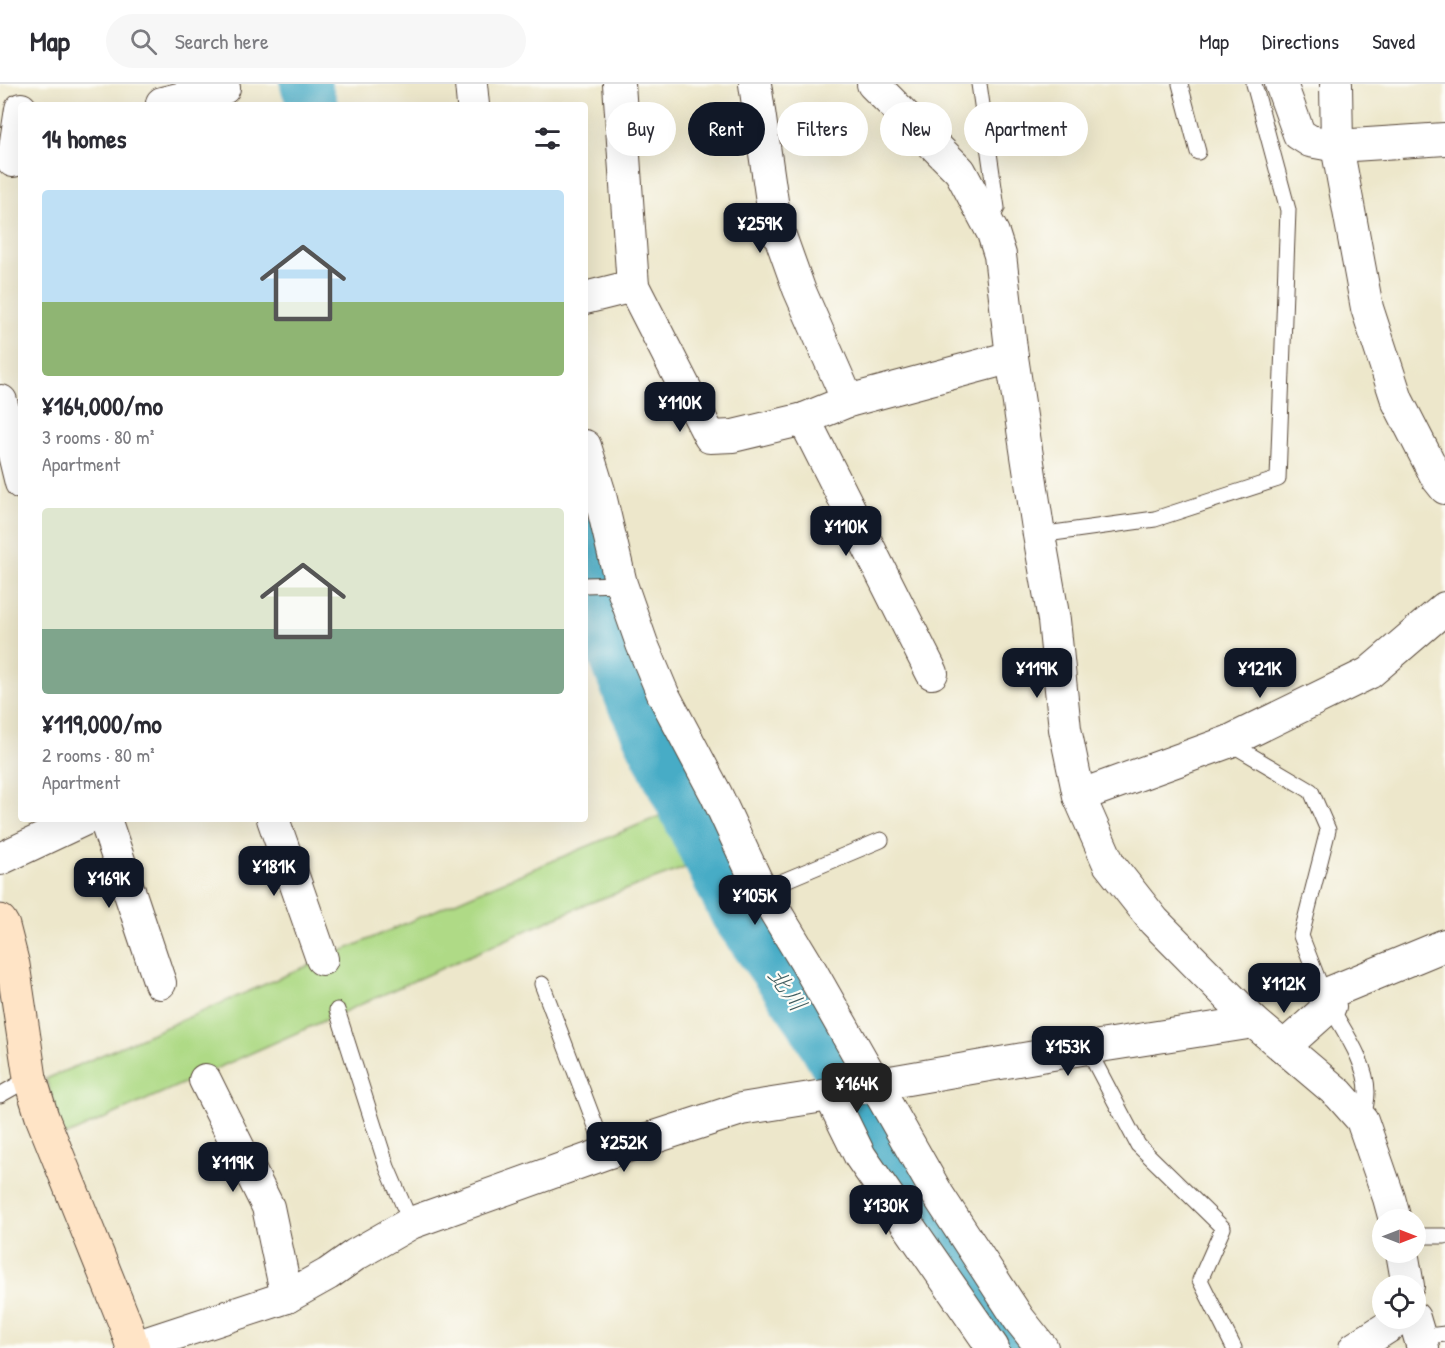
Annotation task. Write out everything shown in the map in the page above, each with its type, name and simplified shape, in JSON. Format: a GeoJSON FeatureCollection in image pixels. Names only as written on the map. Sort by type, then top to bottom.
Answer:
{"type":"FeatureCollection","features":[{"type":"Feature","properties":{"kind":"street"},"geometry":{"type":"LineString","coordinates":[[22,102],[25,84]]}},
{"type":"Feature","properties":{"kind":"street"},"geometry":{"type":"LineString","coordinates":[[471,84],[473,102]]}},
{"type":"Feature","properties":{"kind":"street"},"geometry":{"type":"LineString","coordinates":[[620,84],[633,286],[710,437],[733,436],[804,419],[848,401],[1012,357]]}},
{"type":"Feature","properties":{"kind":"street"},"geometry":{"type":"LineString","coordinates":[[755,84],[775,222],[799,289],[848,401]]}},
{"type":"Feature","properties":{"kind":"street"},"geometry":{"type":"LineString","coordinates":[[873,84],[960,171],[989,224],[1000,255],[1012,357],[1054,620],[1065,729],[1079,796],[1109,864],[1154,921],[1254,1022],[1339,1094],[1362,1120],[1392,1209]]}},
{"type":"Feature","properties":{"kind":"street"},"geometry":{"type":"LineString","coordinates":[[1281,84],[1299,134],[1310,141],[1337,146],[1445,139]]}},
{"type":"Feature","properties":{"kind":"street"},"geometry":{"type":"LineString","coordinates":[[1335,84],[1337,146],[1367,308],[1396,400],[1437,478],[1445,488]]}},
{"type":"Feature","properties":{"kind":"street"},"geometry":{"type":"LineString","coordinates":[[168,102],[226,92]]}},
{"type":"Feature","properties":{"kind":"street"},"geometry":{"type":"LineString","coordinates":[[13,161],[18,127]]}},
{"type":"Feature","properties":{"kind":"street"},"geometry":{"type":"LineString","coordinates":[[588,297],[633,286]]}},
{"type":"Feature","properties":{"kind":"street"},"geometry":{"type":"LineString","coordinates":[[7,400],[18,465]]}},
{"type":"Feature","properties":{"kind":"street"},"geometry":{"type":"LineString","coordinates":[[804,419],[932,673]]}},
{"type":"Feature","properties":{"kind":"street"},"geometry":{"type":"LineString","coordinates":[[588,456],[599,491],[618,584],[663,694],[716,794],[756,880],[807,964],[938,1196],[1019,1318],[1042,1348]]}},
{"type":"Feature","properties":{"kind":"street"},"geometry":{"type":"LineString","coordinates":[[1079,796],[1228,742],[1369,673],[1445,608]]}},
{"type":"Feature","properties":{"kind":"street"},"geometry":{"type":"LineString","coordinates":[[0,859],[79,822]]}},
{"type":"Feature","properties":{"kind":"street"},"geometry":{"type":"LineString","coordinates":[[106,822],[160,983]]}},
{"type":"Feature","properties":{"kind":"street"},"geometry":{"type":"LineString","coordinates":[[274,822],[322,959]]}},
{"type":"Feature","properties":{"kind":"street"},"geometry":{"type":"LineString","coordinates":[[0,921],[13,965],[30,1078],[42,1117],[133,1348],[287,1297],[411,1223],[606,1153],[741,1109],[1087,1048],[1254,1022]]}},
{"type":"Feature","properties":{"kind":"street"},"geometry":{"type":"LineString","coordinates":[[1284,1047],[1327,1000],[1445,945]]}},
{"type":"Feature","properties":{"kind":"street"},"geometry":{"type":"LineString","coordinates":[[205,1080],[268,1207],[287,1297]]}},
{"type":"Feature","properties":{"kind":"street"},"geometry":{"type":"LineString","coordinates":[[830,1095],[860,1156],[993,1348]]}},
{"type":"Feature","properties":{"kind":"street"},"geometry":{"type":"LineString","coordinates":[[1355,1348],[1421,1331]]}},
{"type":"Feature","properties":{"kind":"lane"},"geometry":{"type":"LineString","coordinates":[[979,84],[997,208],[989,224]]}},
{"type":"Feature","properties":{"kind":"lane"},"geometry":{"type":"LineString","coordinates":[[1180,84],[1198,152]]}},
{"type":"Feature","properties":{"kind":"lane"},"geometry":{"type":"LineString","coordinates":[[1039,535],[1155,519],[1278,479],[1288,210],[1254,84]]}},
{"type":"Feature","properties":{"kind":"lane"},"geometry":{"type":"LineString","coordinates":[[588,585],[618,584]]}},
{"type":"Feature","properties":{"kind":"lane"},"geometry":{"type":"LineString","coordinates":[[1228,742],[1311,791],[1328,830],[1301,936],[1327,1000],[1363,1066],[1367,1090],[1362,1120]]}},
{"type":"Feature","properties":{"kind":"lane"},"geometry":{"type":"LineString","coordinates":[[762,890],[881,840]]}},
{"type":"Feature","properties":{"kind":"lane"},"geometry":{"type":"LineString","coordinates":[[542,984],[606,1153]]}},
{"type":"Feature","properties":{"kind":"lane"},"geometry":{"type":"LineString","coordinates":[[337,1010],[387,1167],[411,1223]]}},
{"type":"Feature","properties":{"kind":"lane"},"geometry":{"type":"LineString","coordinates":[[1087,1048],[1138,1144],[1223,1228],[1200,1280],[1234,1348]]}},
{"type":"Feature","properties":{"kind":"lane"},"geometry":{"type":"LineString","coordinates":[[0,1095],[30,1078]]}},
{"type":"Feature","properties":{"kind":"lane"},"geometry":{"type":"LineString","coordinates":[[1426,1236],[1445,1236]]}},
{"type":"Feature","properties":{"kind":"green space"},"geometry":{"type":"Polygon","coordinates":[[[667,813],[687,867],[584,905],[65,1136],[46,1079],[667,813]]]}},
{"type":"Feature","properties":{"kind":"waterway","name":"北川"},"geometry":{"type":"LineString","coordinates":[[305,84],[312,102]]}},
{"type":"Feature","properties":{"kind":"waterway","name":"北川"},"geometry":{"type":"LineString","coordinates":[[588,559],[598,616],[631,701],[735,914],[810,1020],[908,1191],[1012,1348]]}}]}
